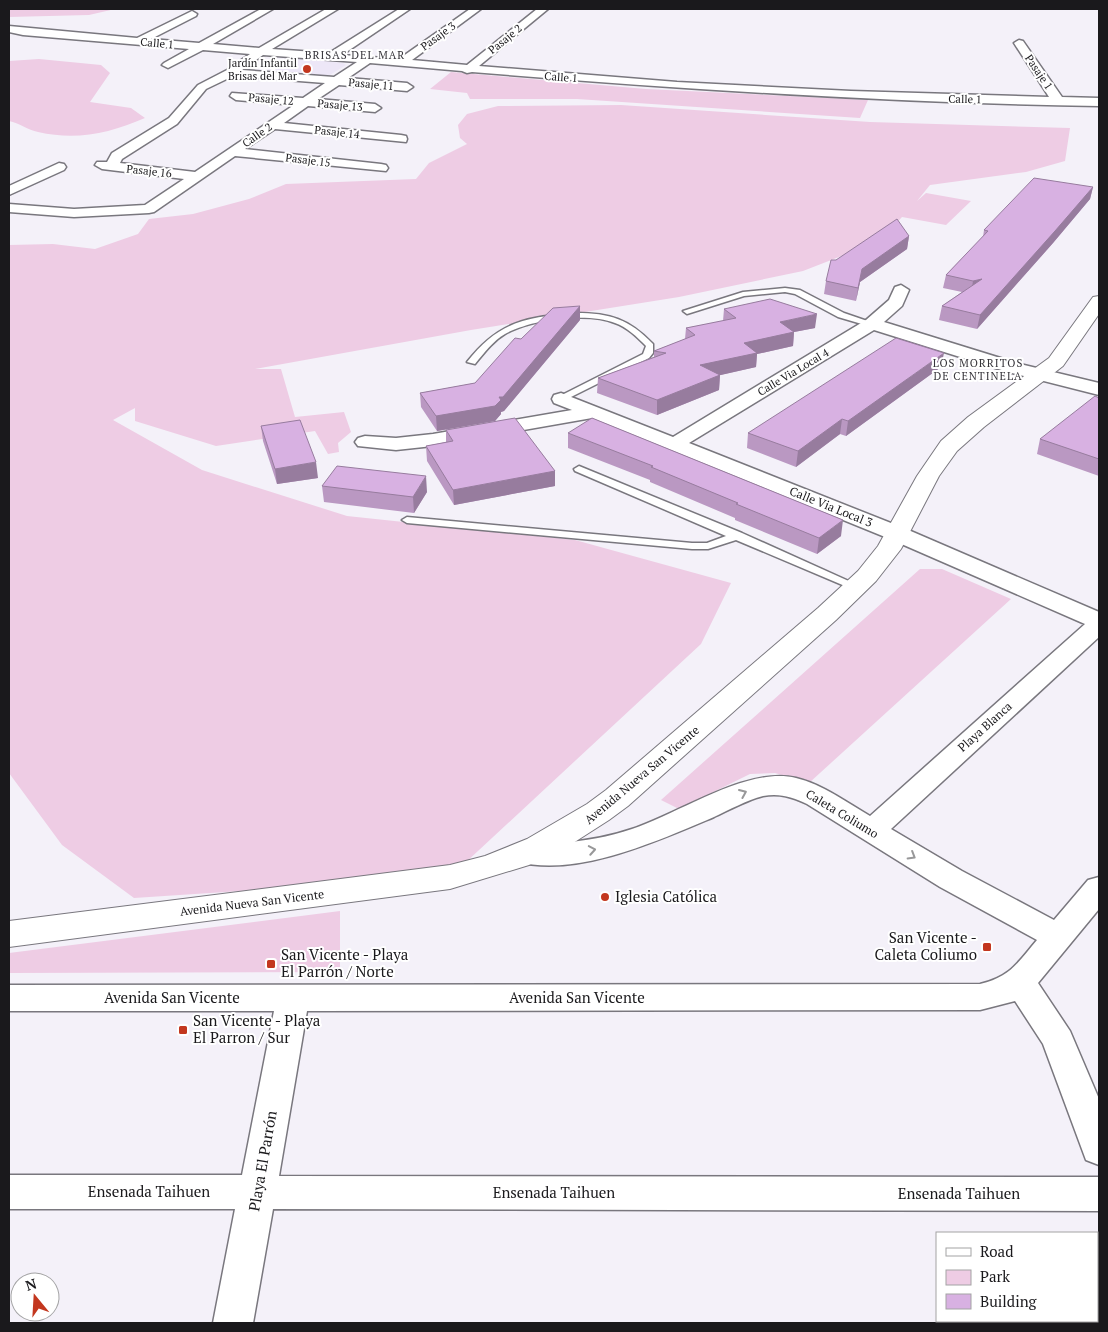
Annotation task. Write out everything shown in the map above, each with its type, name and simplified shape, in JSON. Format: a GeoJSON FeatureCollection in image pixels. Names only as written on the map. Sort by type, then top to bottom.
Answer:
{"type":"FeatureCollection","features":[{"type":"Feature","properties":{"kind":"street"},"geometry":{"type":"LineString","coordinates":[[168,65],[268,9]]}},
{"type":"Feature","properties":{"kind":"street"},"geometry":{"type":"LineString","coordinates":[[231,72],[260,52],[333,9]]}},
{"type":"Feature","properties":{"kind":"street"},"geometry":{"type":"LineString","coordinates":[[329,58],[405,9]]}},
{"type":"Feature","properties":{"kind":"street","name":"Pasaje 3"},"geometry":{"type":"LineString","coordinates":[[400,64],[476,9]]}},
{"type":"Feature","properties":{"kind":"street","name":"Pasaje 2"},"geometry":{"type":"LineString","coordinates":[[467,70],[543,9]]}},
{"type":"Feature","properties":{"kind":"street"},"geometry":{"type":"LineString","coordinates":[[137,42],[192,14]]}},
{"type":"Feature","properties":{"kind":"street","name":"Calle 1"},"geometry":{"type":"LineString","coordinates":[[9,29],[24,32],[467,70],[742,90],[901,97],[1099,102]]}},
{"type":"Feature","properties":{"kind":"street","name":"Pasaje 1"},"geometry":{"type":"LineString","coordinates":[[1019,43],[1058,101]]}},
{"type":"Feature","properties":{"kind":"street","name":"Calle 2"},"geometry":{"type":"LineString","coordinates":[[9,208],[74,213],[148,209],[366,61]]}},
{"type":"Feature","properties":{"kind":"street","name":"Pasaje 11"},"geometry":{"type":"LineString","coordinates":[[231,72],[407,88]]}},
{"type":"Feature","properties":{"kind":"street","name":"Pasaje 16"},"geometry":{"type":"LineString","coordinates":[[197,176],[106,166],[117,156],[173,121],[202,87],[231,72]]}},
{"type":"Feature","properties":{"kind":"street","name":"Pasaje 12"},"geometry":{"type":"LineString","coordinates":[[236,96],[305,102]]}},
{"type":"Feature","properties":{"kind":"street","name":"Pasaje 13"},"geometry":{"type":"LineString","coordinates":[[305,102],[375,108]]}},
{"type":"Feature","properties":{"kind":"street","name":"Pasaje 14"},"geometry":{"type":"LineString","coordinates":[[272,125],[401,139]]}},
{"type":"Feature","properties":{"kind":"street","name":"Pasaje 15"},"geometry":{"type":"LineString","coordinates":[[234,152],[381,168]]}},
{"type":"Feature","properties":{"kind":"street"},"geometry":{"type":"LineString","coordinates":[[9,191],[59,167]]}},
{"type":"Feature","properties":{"kind":"street","name":"Calle Via Local 4"},"geometry":{"type":"LineString","coordinates":[[676,443],[872,324],[896,302],[901,290]]}},
{"type":"Feature","properties":{"kind":"street","name":"Avenida Nueva San Vicente"},"geometry":{"type":"LineString","coordinates":[[9,934],[450,877],[475,872],[526,854],[576,828],[617,798],[856,587],[881,560],[898,534],[928,476],[949,446],[976,422],[1040,375],[1062,356],[1099,302]]}},
{"type":"Feature","properties":{"kind":"street"},"geometry":{"type":"LineString","coordinates":[[872,324],[1040,375],[1099,389]]}},
{"type":"Feature","properties":{"kind":"street","name":"Calle Via Local 3"},"geometry":{"type":"LineString","coordinates":[[561,399],[676,443],[898,534],[1099,622]]}},
{"type":"Feature","properties":{"kind":"street"},"geometry":{"type":"LineString","coordinates":[[365,442],[396,444],[433,440],[596,412]]}},
{"type":"Feature","properties":{"kind":"street","name":"Playa Blanca"},"geometry":{"type":"LineString","coordinates":[[870,831],[1099,622]]}},
{"type":"Feature","properties":{"kind":"street","name":"Caleta Coliumo"},"geometry":{"type":"LineString","coordinates":[[526,854],[560,854],[615,845],[654,832],[747,791],[770,784],[795,787],[951,879],[1057,936]]}},
{"type":"Feature","properties":{"kind":"street","name":"Avenida San Vicente"},"geometry":{"type":"LineString","coordinates":[[9,998],[980,997],[1002,992],[1018,983],[1029,973],[1057,936],[1099,888]]}},
{"type":"Feature","properties":{"kind":"street"},"geometry":{"type":"LineString","coordinates":[[1018,983],[1034,1000],[1059,1038],[1099,1149]]}},
{"type":"Feature","properties":{"kind":"street","name":"Playa El Parrón"},"geometry":{"type":"LineString","coordinates":[[233,1323],[294,999]]}},
{"type":"Feature","properties":{"kind":"street","name":"Ensenada Taihuen"},"geometry":{"type":"LineString","coordinates":[[9,1192],[1099,1194]]}},
{"type":"Feature","properties":{"kind":"lane"},"geometry":{"type":"LineString","coordinates":[[687,310],[743,294],[785,290],[797,292],[841,315],[872,324]]}},
{"type":"Feature","properties":{"kind":"lane"},"geometry":{"type":"LineString","coordinates":[[472,362],[504,331],[528,323],[558,318],[598,316],[615,320],[626,326],[650,346],[649,353],[646,356],[561,399]]}},
{"type":"Feature","properties":{"kind":"lane"},"geometry":{"type":"LineString","coordinates":[[579,469],[738,535],[856,587]]}},
{"type":"Feature","properties":{"kind":"lane"},"geometry":{"type":"LineString","coordinates":[[407,520],[692,546],[708,546],[738,535]]}},
{"type":"Feature","properties":{"kind":"shaded area","name":"Jardín Infantil Brisas del Mar"},"geometry":{"type":"Polygon","coordinates":[[[294,58],[343,63],[346,65],[325,78],[268,74],[294,58]]]}},
{"type":"Feature","properties":{"kind":"green space"},"geometry":{"type":"Polygon","coordinates":[[[9,9],[115,9],[89,15],[9,17],[9,9]]]}},
{"type":"Feature","properties":{"kind":"green space"},"geometry":{"type":"Polygon","coordinates":[[[39,59],[101,65],[110,73],[90,102],[131,108],[145,118],[119,128],[93,134],[66,136],[38,132],[9,121],[9,61],[39,59]]]}},
{"type":"Feature","properties":{"kind":"green space"},"geometry":{"type":"Polygon","coordinates":[[[451,72],[646,89],[868,100],[860,118],[577,99],[470,99],[467,93],[430,89],[451,72]]]}},
{"type":"Feature","properties":{"kind":"green space"},"geometry":{"type":"Polygon","coordinates":[[[621,105],[870,122],[1070,128],[1065,161],[1026,172],[930,185],[917,201],[926,193],[971,201],[946,225],[902,217],[880,241],[803,271],[679,297],[471,330],[255,369],[281,369],[295,417],[344,412],[351,432],[338,443],[339,452],[328,454],[315,431],[216,446],[135,421],[135,408],[113,420],[202,470],[347,516],[575,540],[731,583],[701,644],[450,877],[134,898],[62,845],[9,773],[9,245],[53,244],[95,249],[138,234],[149,219],[193,214],[249,199],[286,184],[416,179],[429,163],[467,144],[460,138],[458,125],[467,114],[498,106],[621,105]]]}},
{"type":"Feature","properties":{"kind":"green space"},"geometry":{"type":"Polygon","coordinates":[[[920,569],[942,569],[1011,599],[809,783],[775,773],[750,774],[679,809],[661,800],[920,569]]]}},
{"type":"Feature","properties":{"kind":"green space"},"geometry":{"type":"Polygon","coordinates":[[[340,911],[340,972],[9,973],[9,953],[340,911]]]}},
{"type":"Feature","properties":{"kind":"building"},"geometry":{"type":"Polygon","coordinates":[[[1034,178],[1093,187],[980,315],[942,306],[982,279],[973,281],[946,275],[988,231],[984,230],[1034,178]]]}},
{"type":"Feature","properties":{"kind":"building"},"geometry":{"type":"Polygon","coordinates":[[[897,219],[909,236],[862,269],[858,288],[826,281],[831,260],[836,260],[897,219]]]}},
{"type":"Feature","properties":{"kind":"building"},"geometry":{"type":"Polygon","coordinates":[[[770,299],[817,314],[780,322],[794,332],[744,343],[757,353],[700,365],[720,375],[657,400],[598,378],[666,353],[654,351],[695,335],[686,328],[736,318],[724,309],[770,299]]]}},
{"type":"Feature","properties":{"kind":"building"},"geometry":{"type":"Polygon","coordinates":[[[580,306],[503,397],[499,397],[501,400],[495,406],[436,416],[420,393],[475,383],[515,338],[521,339],[553,308],[580,306]]]}},
{"type":"Feature","properties":{"kind":"building"},"geometry":{"type":"Polygon","coordinates":[[[896,338],[944,353],[848,421],[842,419],[798,451],[748,433],[896,338]]]}},
{"type":"Feature","properties":{"kind":"building"},"geometry":{"type":"Polygon","coordinates":[[[1095,396],[1099,398],[1099,459],[1040,439],[1095,396]]]}},
{"type":"Feature","properties":{"kind":"building"},"geometry":{"type":"Polygon","coordinates":[[[515,418],[555,471],[453,490],[426,446],[453,441],[446,430],[515,418]]]}},
{"type":"Feature","properties":{"kind":"building"},"geometry":{"type":"Polygon","coordinates":[[[592,418],[843,520],[819,538],[651,467],[653,466],[568,433],[592,418]]]}},
{"type":"Feature","properties":{"kind":"building"},"geometry":{"type":"Polygon","coordinates":[[[300,420],[316,462],[275,469],[261,426],[300,420]]]}},
{"type":"Feature","properties":{"kind":"building"},"geometry":{"type":"Polygon","coordinates":[[[337,466],[426,476],[413,497],[322,486],[337,466]]]}},
{"type":"Feature","properties":{"kind":"place","name":"Jardín Infantil Brisas del Mar"},"geometry":{"type":"Point","coordinates":[307,69]}},
{"type":"Feature","properties":{"kind":"place","name":"Iglesia Católica"},"geometry":{"type":"Point","coordinates":[605,897]}},
{"type":"Feature","properties":{"kind":"place","name":"San Vicente - Caleta Coliumo"},"geometry":{"type":"Point","coordinates":[987,947]}},
{"type":"Feature","properties":{"kind":"place","name":"San Vicente - Playa El Parrón / Norte"},"geometry":{"type":"Point","coordinates":[271,964]}},
{"type":"Feature","properties":{"kind":"place","name":"San Vicente - Playa El Parron / Sur"},"geometry":{"type":"Point","coordinates":[183,1030]}},
{"type":"Feature","properties":{"kind":"district","name":"BRISAS DEL MAR"},"geometry":{"type":"Point","coordinates":[355,55]}},
{"type":"Feature","properties":{"kind":"district","name":"LOS MORRITOS DE CENTINELA"},"geometry":{"type":"Point","coordinates":[978,369]}}]}
